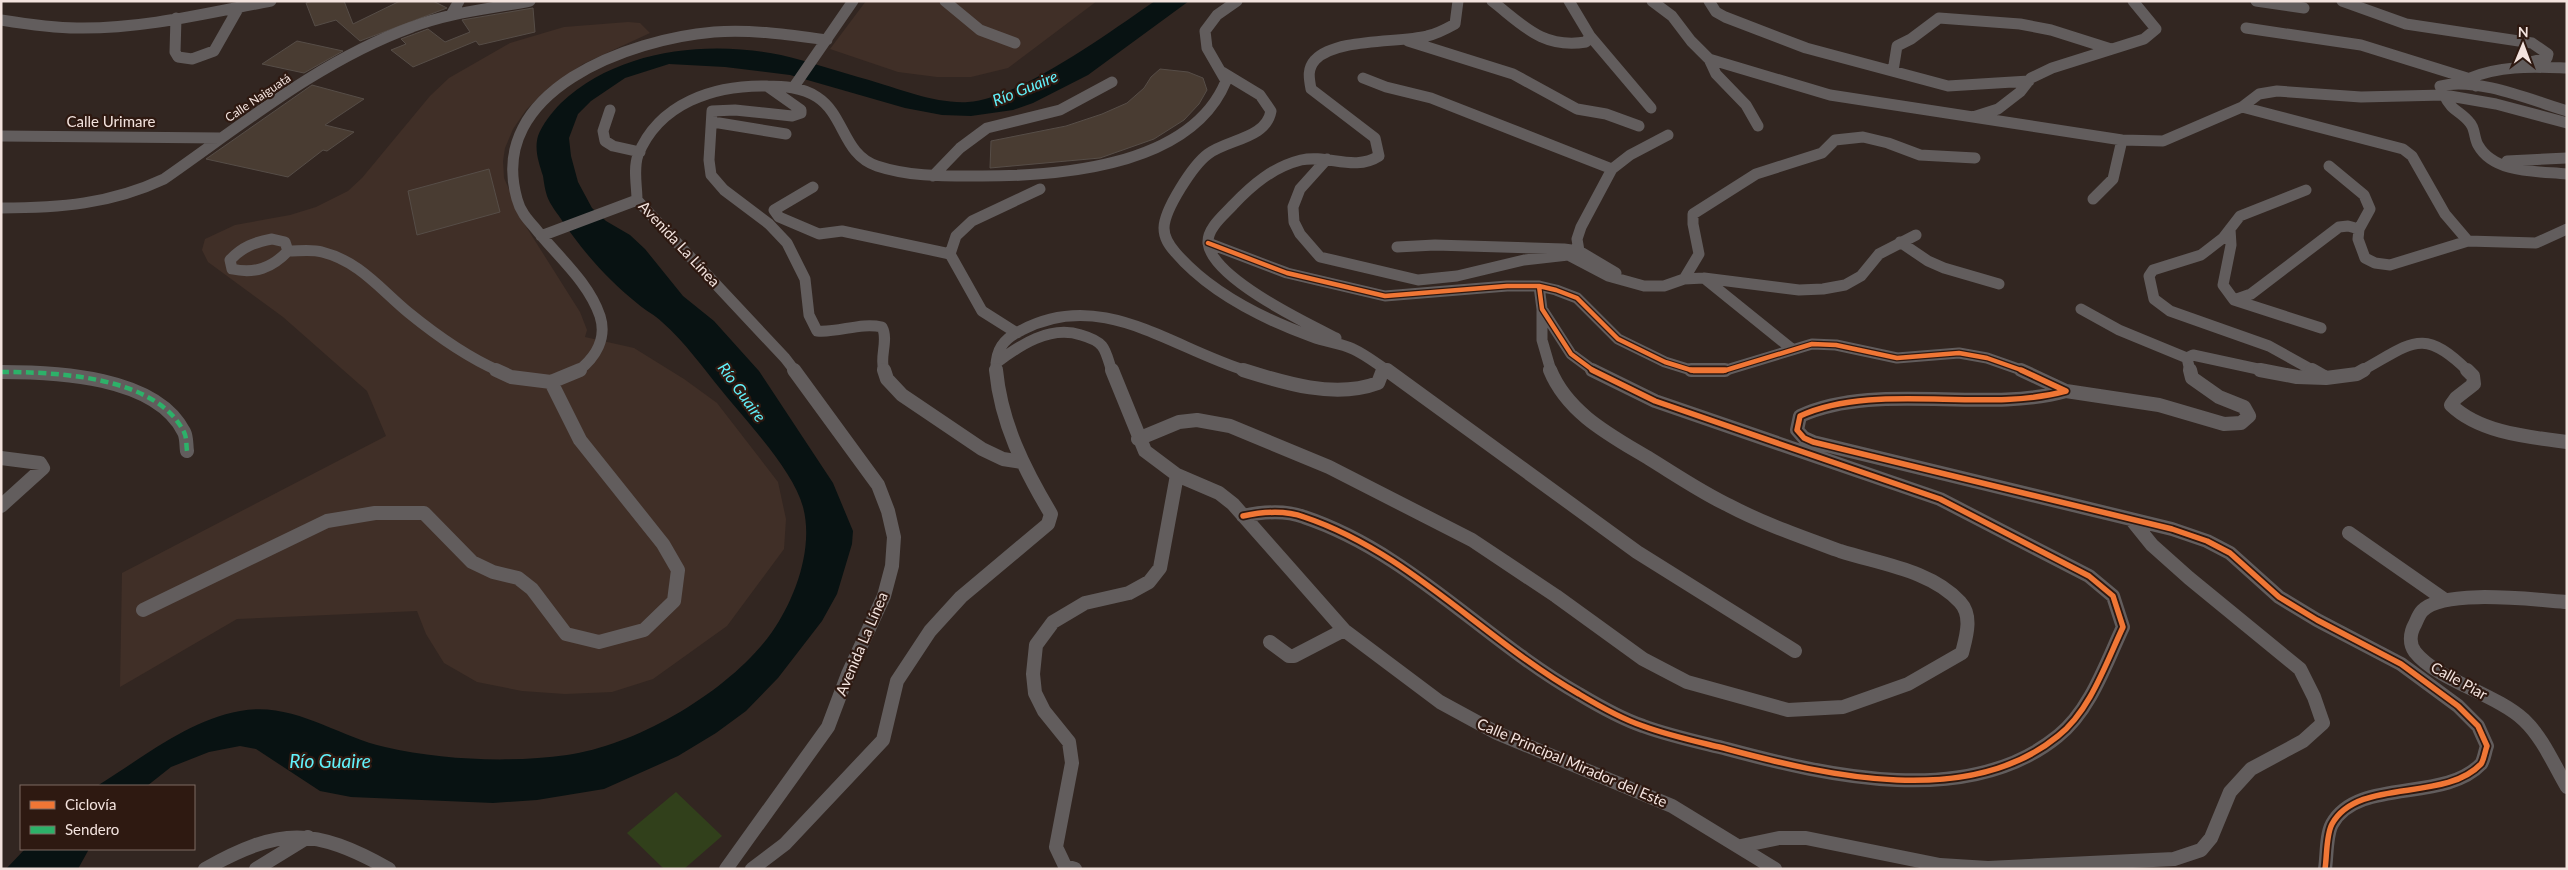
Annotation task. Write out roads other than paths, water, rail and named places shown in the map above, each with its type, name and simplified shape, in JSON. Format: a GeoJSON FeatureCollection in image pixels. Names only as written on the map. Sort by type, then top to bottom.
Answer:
{"type":"FeatureCollection","features":[{"type":"Feature","properties":{"kind":"street"},"geometry":{"type":"LineString","coordinates":[[1,20],[64,28],[89,28],[176,18],[271,1]]}},
{"type":"Feature","properties":{"kind":"street"},"geometry":{"type":"LineString","coordinates":[[451,15],[459,1]]}},
{"type":"Feature","properties":{"kind":"street","name":"Calle Naiguatá"},"geometry":{"type":"LineString","coordinates":[[1,208],[70,207],[110,201],[140,191],[164,179],[221,138],[343,57],[386,38],[451,15],[530,1]]}},
{"type":"Feature","properties":{"kind":"street"},"geometry":{"type":"LineString","coordinates":[[796,83],[853,1]]}},
{"type":"Feature","properties":{"kind":"street"},"geometry":{"type":"LineString","coordinates":[[945,1],[980,30],[1015,43]]}},
{"type":"Feature","properties":{"kind":"street"},"geometry":{"type":"LineString","coordinates":[[1237,1],[1209,21],[1204,34],[1206,48],[1222,72],[1256,90],[1267,101],[1270,114],[1267,123],[1260,130],[1218,148],[1198,163],[1164,217],[1164,234],[1171,251],[1224,295],[1266,319],[1319,340],[1356,349]]}},
{"type":"Feature","properties":{"kind":"street"},"geometry":{"type":"LineString","coordinates":[[1458,1],[1456,24],[1438,34],[1341,48],[1324,53],[1313,61],[1306,77],[1311,89],[1375,138],[1379,148],[1379,156],[1372,163],[1358,164],[1327,159],[1306,160],[1287,165],[1265,177],[1241,196],[1215,224],[1208,243],[1212,256],[1221,268],[1265,301],[1356,349],[1507,454],[1639,553],[1795,651]]}},
{"type":"Feature","properties":{"kind":"street"},"geometry":{"type":"LineString","coordinates":[[1492,1],[1522,27],[1565,44],[1586,42],[1590,36]]}},
{"type":"Feature","properties":{"kind":"street"},"geometry":{"type":"LineString","coordinates":[[1569,1],[1590,36],[1651,108]]}},
{"type":"Feature","properties":{"kind":"street"},"geometry":{"type":"LineString","coordinates":[[1652,1],[1672,16],[1691,41],[1709,59],[1716,74],[1746,105],[1758,126]]}},
{"type":"Feature","properties":{"kind":"street"},"geometry":{"type":"LineString","coordinates":[[1709,1],[1716,12],[1725,17],[1789,42],[1948,86],[1966,88],[2014,80],[2029,81]]}},
{"type":"Feature","properties":{"kind":"street"},"geometry":{"type":"LineString","coordinates":[[1971,118],[1998,109],[2020,92],[2029,81],[2052,68],[2144,39],[2156,29],[2133,1]]}},
{"type":"Feature","properties":{"kind":"street"},"geometry":{"type":"LineString","coordinates":[[2256,1],[2304,8]]}},
{"type":"Feature","properties":{"kind":"street"},"geometry":{"type":"LineString","coordinates":[[2294,1],[2314,15]]}},
{"type":"Feature","properties":{"kind":"street"},"geometry":{"type":"LineString","coordinates":[[2342,1],[2406,24],[2532,44],[2543,48],[2548,54],[2547,58],[2484,71],[2473,82],[2446,82],[2440,86],[2450,107],[2471,123],[2478,145],[2494,162],[2524,170],[2567,174]]}},
{"type":"Feature","properties":{"kind":"street"},"geometry":{"type":"LineString","coordinates":[[176,18],[175,52],[178,58],[192,59],[214,51],[239,7]]}},
{"type":"Feature","properties":{"kind":"street"},"geometry":{"type":"LineString","coordinates":[[1893,71],[1897,46],[1911,40],[1939,18],[2020,24],[2051,30],[2111,49]]}},
{"type":"Feature","properties":{"kind":"street"},"geometry":{"type":"LineString","coordinates":[[2246,28],[2361,45],[2567,111]]}},
{"type":"Feature","properties":{"kind":"street"},"geometry":{"type":"LineString","coordinates":[[288,251],[285,242],[272,239],[264,240],[238,250],[230,260],[232,269],[245,272],[263,270],[279,261],[288,251],[320,251],[345,260],[370,277],[409,313],[476,361],[511,377],[551,382],[578,372],[596,351],[604,331],[598,311],[579,280],[520,210],[514,192],[511,158],[524,123],[536,106],[556,87],[612,57],[637,47],[687,35],[742,31],[827,40]]}},
{"type":"Feature","properties":{"kind":"street"},"geometry":{"type":"LineString","coordinates":[[1403,40],[1513,74],[1577,109],[1606,114],[1639,126]]}},
{"type":"Feature","properties":{"kind":"street"},"geometry":{"type":"LineString","coordinates":[[1709,59],[1830,95],[2122,140],[2163,140],[2242,107],[2259,94],[2277,91],[2361,98],[2444,95],[2496,104],[2567,123]]}},
{"type":"Feature","properties":{"kind":"street"},"geometry":{"type":"LineString","coordinates":[[2518,65],[2567,68]]}},
{"type":"Feature","properties":{"kind":"street","name":"Avenida La Línea"},"geometry":{"type":"LineString","coordinates":[[726,869],[828,727],[848,674],[884,596],[892,566],[894,537],[888,511],[878,484],[784,358],[637,200],[637,158],[646,138],[659,122],[681,104],[705,93],[732,86],[767,86],[796,83],[830,107],[852,152],[868,163],[934,176],[1013,177],[1099,168],[1135,157],[1161,145],[1193,125],[1223,91],[1226,81],[1222,72]]}},
{"type":"Feature","properties":{"kind":"street"},"geometry":{"type":"LineString","coordinates":[[1363,78],[1386,87],[1431,98],[1612,169]]}},
{"type":"Feature","properties":{"kind":"street"},"geometry":{"type":"LineString","coordinates":[[934,176],[960,148],[987,128],[1060,110],[1112,82]]}},
{"type":"Feature","properties":{"kind":"street"},"geometry":{"type":"LineString","coordinates":[[767,86],[801,110],[800,113],[792,116],[735,110],[712,111],[710,162],[711,175],[716,185],[774,226],[787,242],[806,283],[809,317],[817,331],[837,332],[862,325],[882,327],[886,333],[881,362],[887,379],[902,395],[982,449],[1002,459],[1022,462]]}},
{"type":"Feature","properties":{"kind":"street"},"geometry":{"type":"LineString","coordinates":[[2242,107],[2402,149],[2412,156],[2445,214],[2468,241]]}},
{"type":"Feature","properties":{"kind":"street"},"geometry":{"type":"LineString","coordinates":[[610,110],[603,138],[605,142],[619,149],[640,152]]}},
{"type":"Feature","properties":{"kind":"street"},"geometry":{"type":"LineString","coordinates":[[712,122],[786,134]]}},
{"type":"Feature","properties":{"kind":"street"},"geometry":{"type":"LineString","coordinates":[[1579,251],[1577,239],[1581,227],[1612,169],[1630,155],[1668,135]]}},
{"type":"Feature","properties":{"kind":"street","name":"Calle Urimare"},"geometry":{"type":"LineString","coordinates":[[1,136],[221,138]]}},
{"type":"Feature","properties":{"kind":"street"},"geometry":{"type":"LineString","coordinates":[[1684,279],[1696,261],[1699,250],[1691,223],[1693,214],[1756,174],[1822,153],[1835,140],[1863,137],[1888,143],[1920,155],[1975,158]]}},
{"type":"Feature","properties":{"kind":"street"},"geometry":{"type":"LineString","coordinates":[[2093,199],[2113,178],[2122,140]]}},
{"type":"Feature","properties":{"kind":"street"},"geometry":{"type":"LineString","coordinates":[[2494,162],[2567,158]]}},
{"type":"Feature","properties":{"kind":"street"},"geometry":{"type":"LineString","coordinates":[[1327,159],[1300,189],[1293,208],[1294,222],[1300,234],[1320,256],[1418,280],[1435,280],[1473,273],[1524,260],[1568,255],[1608,276],[1644,286],[1664,286],[1684,279],[1704,278],[1799,290],[1823,290],[1845,285],[1861,276],[1879,254],[1916,235]]}},
{"type":"Feature","properties":{"kind":"street"},"geometry":{"type":"LineString","coordinates":[[2330,166],[2364,195],[2370,209],[2359,229],[2358,239],[2365,258],[2375,263],[2390,265],[2468,241],[2536,243],[2567,229]]}},
{"type":"Feature","properties":{"kind":"street"},"geometry":{"type":"LineString","coordinates":[[813,187],[774,210],[779,217],[818,234],[842,231],[950,254]]}},
{"type":"Feature","properties":{"kind":"street"},"geometry":{"type":"LineString","coordinates":[[1017,333],[982,311],[950,254],[955,236],[967,224],[1040,189]]}},
{"type":"Feature","properties":{"kind":"street"},"geometry":{"type":"LineString","coordinates":[[2306,190],[2240,216],[2223,238],[2201,255],[2153,270],[2149,276],[2154,299],[2170,312],[2268,346],[2326,378]]}},
{"type":"Feature","properties":{"kind":"street"},"geometry":{"type":"LineString","coordinates":[[541,236],[637,200]]}},
{"type":"Feature","properties":{"kind":"street"},"geometry":{"type":"LineString","coordinates":[[2234,300],[2251,294],[2339,226],[2359,229]]}},
{"type":"Feature","properties":{"kind":"street"},"geometry":{"type":"LineString","coordinates":[[2230,229],[2231,245],[2224,285],[2234,300],[2321,328]]}},
{"type":"Feature","properties":{"kind":"street"},"geometry":{"type":"LineString","coordinates":[[1900,242],[1928,261],[1944,268],[1999,284]]}},
{"type":"Feature","properties":{"kind":"street"},"geometry":{"type":"LineString","coordinates":[[1208,243],[1287,272],[1385,296],[1456,289],[1539,286],[1556,290],[1576,298],[1618,339],[1665,362],[1694,371],[1723,371],[1812,344],[1836,345],[1897,358],[1968,355],[1987,358],[2021,370],[2066,391],[2159,405],[2224,424],[2241,423],[2249,416],[2244,408],[2219,397],[2192,378],[2187,367],[2187,358]]}},
{"type":"Feature","properties":{"kind":"street"},"geometry":{"type":"LineString","coordinates":[[1397,247],[1435,245],[1579,251],[1626,280]]}},
{"type":"Feature","properties":{"kind":"street"},"geometry":{"type":"LineString","coordinates":[[1704,278],[1792,349]]}},
{"type":"Feature","properties":{"kind":"street"},"geometry":{"type":"LineString","coordinates":[[1138,439],[1179,422],[1197,420],[1230,426],[1329,467],[1472,540],[1556,596],[1643,659],[1687,682],[1788,710],[1843,707],[1908,684],[1962,653],[1969,630],[1963,604],[1947,592],[1918,575],[1842,551],[1729,506],[1626,445],[1589,419],[1561,391],[1543,351],[1539,319],[1542,309],[1539,286]]}},
{"type":"Feature","properties":{"kind":"street"},"geometry":{"type":"LineString","coordinates":[[1243,516],[1266,512],[1302,516],[1361,542],[1428,585],[1532,663],[1578,694],[1642,726],[1760,758],[1867,778],[1936,780],[1979,774],[2027,758],[2060,735],[2091,696],[2123,627],[2119,609],[2113,596],[2089,576],[1940,499],[1655,401],[1622,386],[1587,368],[1570,354],[1542,309]]}},
{"type":"Feature","properties":{"kind":"street"},"geometry":{"type":"LineString","coordinates":[[2081,309],[2134,338],[2187,358],[2193,355],[2248,368],[2297,376],[2326,378],[2357,374],[2412,343],[2425,342],[2448,353],[2473,376],[2474,384],[2456,398],[2452,405],[2456,412],[2470,421],[2567,442]]}},
{"type":"Feature","properties":{"kind":"street"},"geometry":{"type":"LineString","coordinates":[[752,869],[785,844],[883,740],[898,682],[930,631],[961,597],[1048,524],[1051,514],[1022,462],[997,390],[996,363],[1000,345],[1017,333],[1050,317],[1071,314],[1104,317],[1132,326],[1223,363],[1289,382],[1335,390],[1362,390],[1378,383],[1384,369]]}},
{"type":"Feature","properties":{"kind":"street","name":"Calle Principal Mirador del Este"},"geometry":{"type":"LineString","coordinates":[[996,363],[1012,350],[1050,333],[1073,332],[1089,336],[1102,346],[1138,439],[1145,451],[1177,475],[1219,493],[1243,516],[1344,630],[1440,702],[1497,733],[1672,806],[1741,846],[1775,869]]}},
{"type":"Feature","properties":{"kind":"street"},"geometry":{"type":"LineString","coordinates":[[1,372],[26,372],[83,377],[129,390],[162,406],[173,415],[184,432],[187,451]]}},
{"type":"Feature","properties":{"kind":"street"},"geometry":{"type":"LineString","coordinates":[[143,610],[327,521],[356,514],[388,510],[424,513],[472,562],[493,572],[518,578],[532,588],[566,634],[599,642],[644,630],[674,601],[678,570],[663,544],[580,440],[551,382]]}},
{"type":"Feature","properties":{"kind":"street"},"geometry":{"type":"LineString","coordinates":[[2066,391],[2034,398],[1878,401],[1822,405],[1808,410],[1800,416],[1797,430],[1814,442],[2172,529],[2207,541],[2230,553],[2279,597],[2317,620],[2401,664],[2458,706],[2478,726],[2487,746],[2482,763],[2464,776],[2431,787],[2360,800],[2342,810],[2331,825],[2325,869]]}},
{"type":"Feature","properties":{"kind":"street"},"geometry":{"type":"LineString","coordinates":[[1,458],[32,461],[40,463],[43,468],[39,474],[1,506]]}},
{"type":"Feature","properties":{"kind":"street"},"geometry":{"type":"LineString","coordinates":[[1075,869],[1065,866],[1056,847],[1072,763],[1069,742],[1044,711],[1035,693],[1033,674],[1036,645],[1053,622],[1085,603],[1129,593],[1149,582],[1160,568],[1177,475]]}},
{"type":"Feature","properties":{"kind":"street"},"geometry":{"type":"LineString","coordinates":[[1741,846],[1779,838],[1806,838],[1940,865],[1988,868],[2174,859],[2201,850],[2212,838],[2230,792],[2251,769],[2303,741],[2323,723],[2314,697],[2300,669],[2189,578],[2152,545],[2132,519]]}},
{"type":"Feature","properties":{"kind":"street"},"geometry":{"type":"LineString","coordinates":[[2349,533],[2445,600]]}},
{"type":"Feature","properties":{"kind":"street","name":"Calle Piar"},"geometry":{"type":"LineString","coordinates":[[2567,602],[2473,597],[2445,600],[2423,610],[2413,627],[2410,641],[2416,652],[2430,666],[2500,703],[2524,720],[2541,741],[2567,787]]}},
{"type":"Feature","properties":{"kind":"street"},"geometry":{"type":"LineString","coordinates":[[1270,642],[1289,656],[1294,656],[1344,630]]}},
{"type":"Feature","properties":{"kind":"street"},"geometry":{"type":"LineString","coordinates":[[205,869],[233,851],[277,837],[310,836],[346,844],[388,869]]}},
{"type":"Feature","properties":{"kind":"street"},"geometry":{"type":"LineString","coordinates":[[256,869],[310,836]]}},
{"type":"Feature","properties":{"kind":"water","name":"Río Guaire"},"geometry":{"type":"Polygon","coordinates":[[[1155,1],[1189,1],[1088,75],[1033,103],[1013,110],[971,116],[942,115],[905,108],[790,75],[725,67],[669,64],[625,78],[591,101],[578,114],[569,138],[571,156],[578,182],[592,208],[606,221],[630,235],[645,249],[683,296],[714,321],[759,371],[833,483],[853,531],[852,544],[837,594],[822,621],[778,678],[746,711],[716,733],[678,756],[604,789],[537,800],[493,803],[351,797],[320,791],[256,749],[240,746],[209,752],[171,767],[148,785],[99,785],[184,732],[202,723],[240,711],[259,709],[296,715],[367,742],[429,755],[476,759],[522,759],[567,755],[623,740],[681,712],[708,694],[754,654],[772,632],[788,604],[795,589],[804,556],[806,523],[803,507],[798,493],[780,462],[694,355],[659,320],[627,295],[607,276],[580,245],[554,209],[546,194],[537,151],[538,136],[545,123],[561,103],[584,85],[609,71],[636,60],[665,53],[694,49],[724,49],[781,55],[918,95],[943,101],[968,102],[989,98],[1013,89],[1038,77],[1155,1]]]}},
{"type":"Feature","properties":{"kind":"water"},"geometry":{"type":"Polygon","coordinates":[[[24,850],[88,850],[78,869],[6,869],[24,850]]]}}]}
